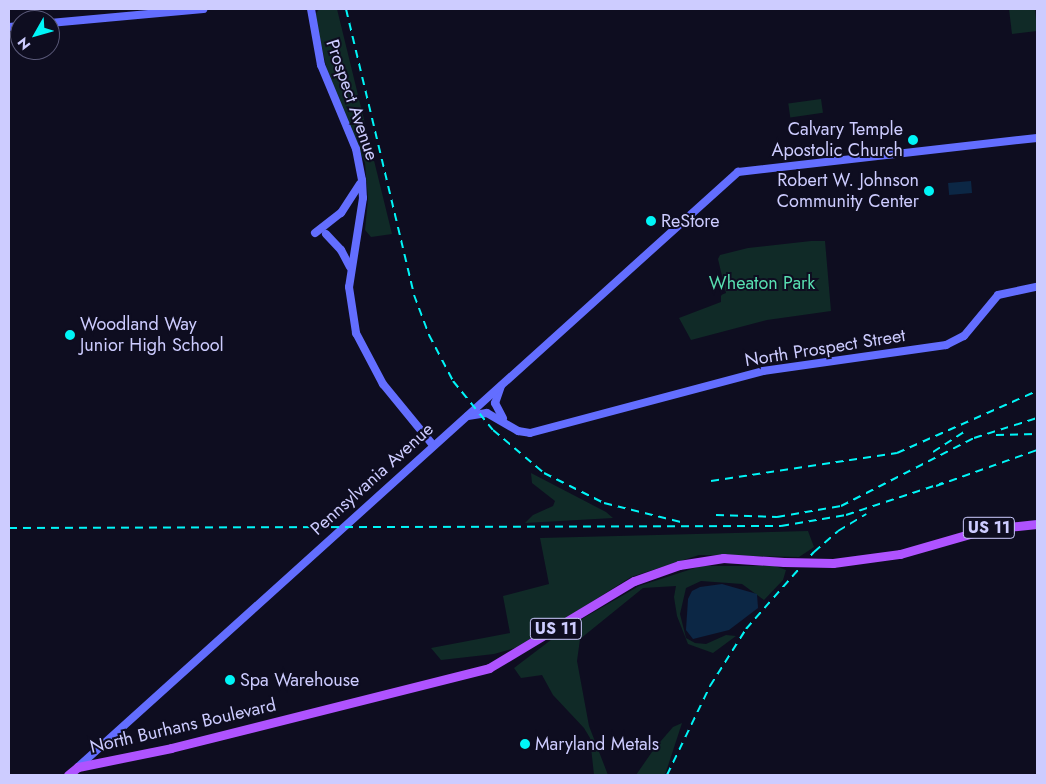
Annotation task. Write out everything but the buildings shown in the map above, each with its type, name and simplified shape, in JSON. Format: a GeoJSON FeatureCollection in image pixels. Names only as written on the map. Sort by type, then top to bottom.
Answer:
{"type":"FeatureCollection","features":[{"type":"Feature","properties":{"kind":"main road"},"geometry":{"type":"LineString","coordinates":[[60,23],[203,9]]}},
{"type":"Feature","properties":{"kind":"main road","name":"Prospect Avenue"},"geometry":{"type":"LineString","coordinates":[[311,9],[321,65],[356,149],[362,180],[360,217],[350,268],[352,318],[363,352],[397,404],[432,445]]}},
{"type":"Feature","properties":{"kind":"main road","name":"Pennsylvania Avenue"},"geometry":{"type":"LineString","coordinates":[[68,775],[205,654],[432,445],[738,172],[1037,138]]}},
{"type":"Feature","properties":{"kind":"main road"},"geometry":{"type":"LineString","coordinates":[[315,232],[341,213],[362,180]]}},
{"type":"Feature","properties":{"kind":"main road"},"geometry":{"type":"LineString","coordinates":[[326,234],[341,250],[350,268]]}},
{"type":"Feature","properties":{"kind":"main road","name":"North Prospect Street"},"geometry":{"type":"LineString","coordinates":[[513,428],[524,433],[538,431],[775,368],[954,342],[968,333],[986,305],[998,295],[1037,287]]}},
{"type":"Feature","properties":{"kind":"main road"},"geometry":{"type":"LineString","coordinates":[[506,379],[496,394],[495,406],[513,428]]}},
{"type":"Feature","properties":{"kind":"main road"},"geometry":{"type":"LineString","coordinates":[[462,419],[477,413],[488,413],[513,428]]}},
{"type":"Feature","properties":{"kind":"main road","name":"North Burhans Boulevard"},"geometry":{"type":"LineString","coordinates":[[78,767],[171,748],[480,671],[516,654],[634,581],[679,565],[723,558],[833,563],[900,554],[987,529],[1037,524]]}},
{"type":"Feature","properties":{"kind":"green space"},"geometry":{"type":"Polygon","coordinates":[[[319,9],[337,9],[392,234],[371,237],[365,230],[368,199],[365,163],[327,71],[315,15],[319,9]]]}},
{"type":"Feature","properties":{"kind":"green space"},"geometry":{"type":"Polygon","coordinates":[[[1009,9],[1035,9],[1037,31],[1012,34],[1009,9]]]}},
{"type":"Feature","properties":{"kind":"green space"},"geometry":{"type":"Polygon","coordinates":[[[821,99],[823,113],[790,117],[788,104],[821,99]]]}},
{"type":"Feature","properties":{"kind":"green space","name":"Wheaton Park"},"geometry":{"type":"Polygon","coordinates":[[[825,241],[831,311],[767,320],[691,340],[679,318],[721,302],[721,295],[726,293],[718,259],[720,255],[748,248],[825,241]]]}},
{"type":"Feature","properties":{"kind":"green space"},"geometry":{"type":"Polygon","coordinates":[[[531,473],[606,512],[613,518],[525,523],[533,515],[553,506],[555,501],[532,483],[531,473]]]}},
{"type":"Feature","properties":{"kind":"green space"},"geometry":{"type":"Polygon","coordinates":[[[808,531],[814,547],[799,557],[699,555],[631,577],[522,646],[494,654],[441,660],[431,648],[510,633],[503,596],[549,584],[540,538],[808,531]]]}},
{"type":"Feature","properties":{"kind":"green space"},"geometry":{"type":"Polygon","coordinates":[[[701,566],[775,566],[786,570],[783,580],[764,600],[742,584],[701,581],[686,588],[680,614],[686,638],[695,643],[706,644],[726,635],[736,636],[713,653],[688,644],[677,616],[674,597],[676,586],[643,588],[580,639],[577,661],[589,726],[608,775],[594,775],[590,738],[584,728],[553,695],[542,675],[521,678],[514,668],[568,627],[639,586],[701,566]]]}},
{"type":"Feature","properties":{"kind":"green space"},"geometry":{"type":"Polygon","coordinates":[[[682,723],[665,775],[636,775],[654,749],[673,727],[682,723]]]}},
{"type":"Feature","properties":{"kind":"water"},"geometry":{"type":"Polygon","coordinates":[[[971,181],[972,193],[949,195],[948,183],[971,181]]]}},
{"type":"Feature","properties":{"kind":"water"},"geometry":{"type":"Polygon","coordinates":[[[722,584],[757,594],[758,608],[729,630],[693,639],[686,630],[688,599],[692,591],[700,587],[722,584]]]}},
{"type":"Feature","properties":{"kind":"railway"},"geometry":{"type":"LineString","coordinates":[[346,9],[414,295],[429,335],[453,381],[493,430],[544,473],[604,503],[681,522]]}},
{"type":"Feature","properties":{"kind":"railway"},"geometry":{"type":"LineString","coordinates":[[711,481],[897,453],[1037,391]]}},
{"type":"Feature","properties":{"kind":"railway"},"geometry":{"type":"LineString","coordinates":[[716,515],[777,517],[841,506],[974,438],[1037,418]]}},
{"type":"Feature","properties":{"kind":"railway"},"geometry":{"type":"LineString","coordinates":[[933,452],[965,431]]}},
{"type":"Feature","properties":{"kind":"railway"},"geometry":{"type":"LineString","coordinates":[[996,435],[1037,434]]}},
{"type":"Feature","properties":{"kind":"railway"},"geometry":{"type":"LineString","coordinates":[[936,486],[1037,450]]}},
{"type":"Feature","properties":{"kind":"railway"},"geometry":{"type":"LineString","coordinates":[[9,528],[781,526],[846,515],[943,483]]}},
{"type":"Feature","properties":{"kind":"railway"},"geometry":{"type":"LineString","coordinates":[[667,775],[710,686],[746,629],[814,552],[838,531],[866,514]]}},
{"type":"Feature","properties":{"kind":"place","name":"Calvary Temple Apostolic Church"},"geometry":{"type":"Point","coordinates":[913,140]}},
{"type":"Feature","properties":{"kind":"place","name":"Robert W. Johnson Community Center"},"geometry":{"type":"Point","coordinates":[929,191]}},
{"type":"Feature","properties":{"kind":"place","name":"ReStore"},"geometry":{"type":"Point","coordinates":[651,221]}},
{"type":"Feature","properties":{"kind":"place","name":"Woodland Way Junior High School"},"geometry":{"type":"Point","coordinates":[70,335]}},
{"type":"Feature","properties":{"kind":"place","name":"Spa Warehouse"},"geometry":{"type":"Point","coordinates":[230,680]}},
{"type":"Feature","properties":{"kind":"place","name":"Maryland Metals"},"geometry":{"type":"Point","coordinates":[525,744]}}]}
